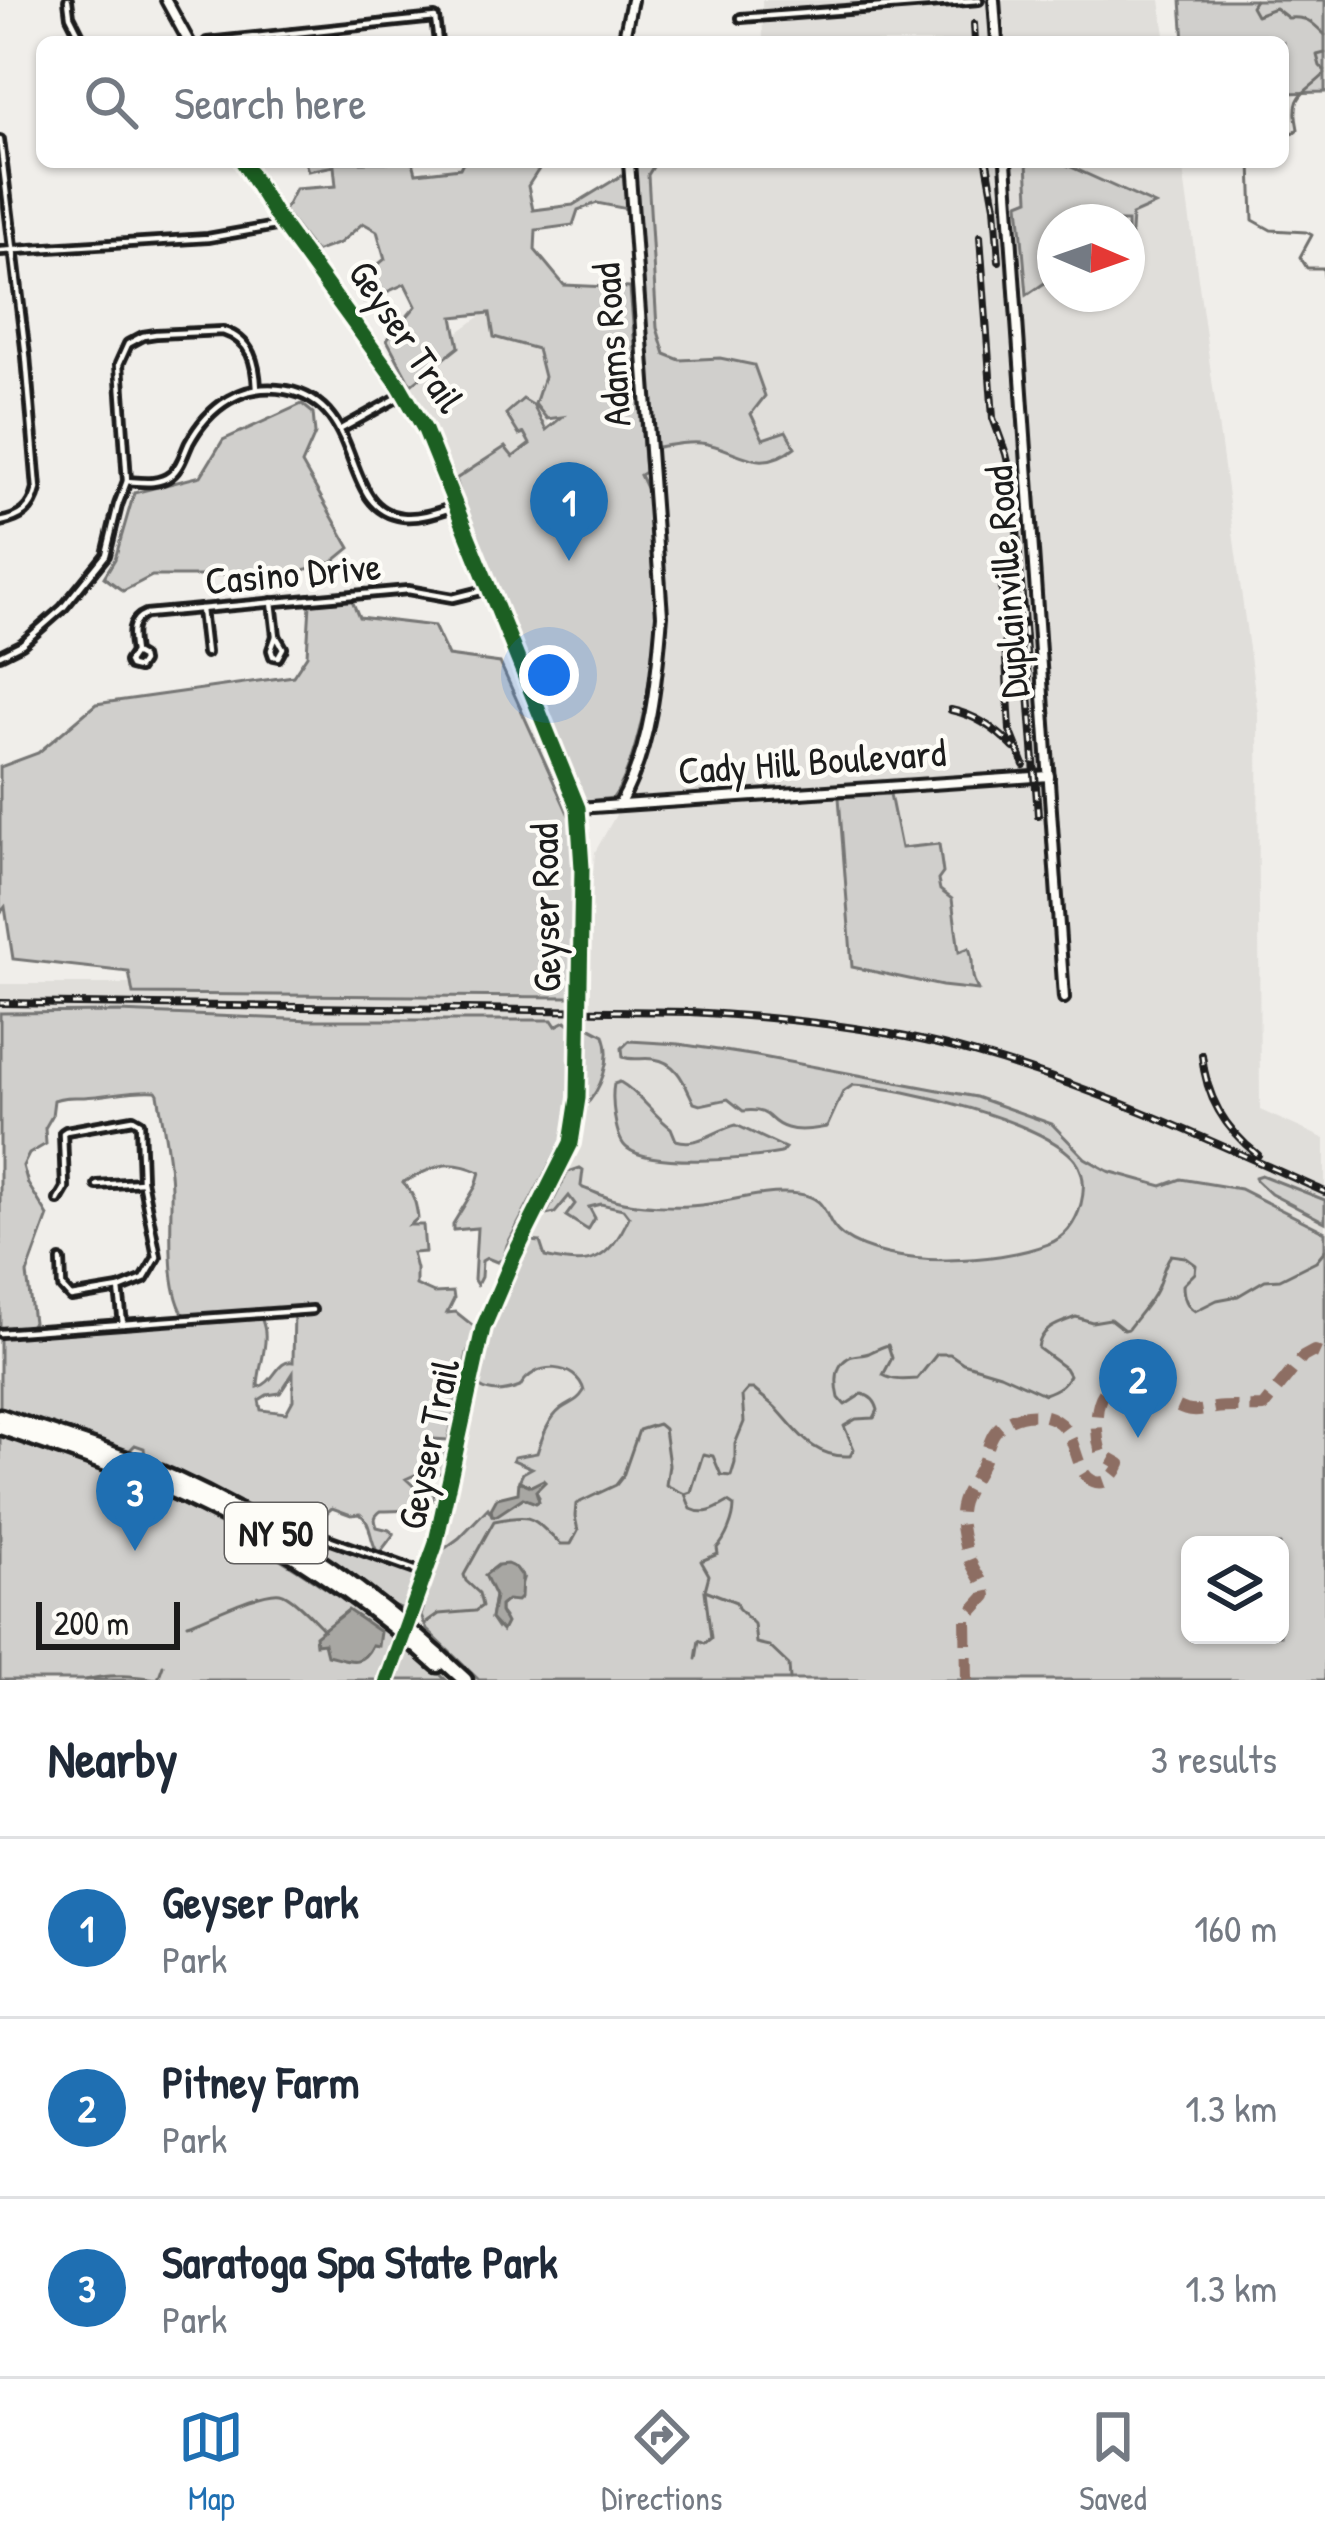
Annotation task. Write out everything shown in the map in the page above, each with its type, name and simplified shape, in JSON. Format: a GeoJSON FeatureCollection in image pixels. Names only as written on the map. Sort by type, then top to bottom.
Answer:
{"type":"FeatureCollection","features":[{"type":"Feature","properties":{"kind":"highway","name":"NY 50"},"geometry":{"type":"LineString","coordinates":[[0,1416],[148,1468],[242,1513],[368,1594],[454,1680]]}},
{"type":"Feature","properties":{"kind":"highway","name":"NY 50"},"geometry":{"type":"LineString","coordinates":[[0,1427],[157,1483],[264,1536],[405,1631],[465,1680]]}},
{"type":"Feature","properties":{"kind":"street"},"geometry":{"type":"LineString","coordinates":[[68,0],[80,36]]}},
{"type":"Feature","properties":{"kind":"street"},"geometry":{"type":"LineString","coordinates":[[623,36],[632,0]]}},
{"type":"Feature","properties":{"kind":"street"},"geometry":{"type":"LineString","coordinates":[[741,18],[979,0]]}},
{"type":"Feature","properties":{"kind":"street"},"geometry":{"type":"LineString","coordinates":[[994,0],[997,36]]}},
{"type":"Feature","properties":{"kind":"street"},"geometry":{"type":"LineString","coordinates":[[168,1],[186,36]]}},
{"type":"Feature","properties":{"kind":"street"},"geometry":{"type":"LineString","coordinates":[[264,36],[435,18],[437,36]]}},
{"type":"Feature","properties":{"kind":"street"},"geometry":{"type":"LineString","coordinates":[[0,140],[37,489],[31,507],[20,517],[0,522]]}},
{"type":"Feature","properties":{"kind":"street","name":"Geyser Road"},"geometry":{"type":"LineString","coordinates":[[247,168],[404,394],[433,446],[578,808],[582,854],[574,1135],[483,1328],[435,1546],[387,1680]]}},
{"type":"Feature","properties":{"kind":"street","name":"Adams Road"},"geometry":{"type":"LineString","coordinates":[[619,805],[645,733],[662,616],[629,168]]}},
{"type":"Feature","properties":{"kind":"street","name":"Duplainville Road"},"geometry":{"type":"LineString","coordinates":[[1006,168],[1064,998]]}},
{"type":"Feature","properties":{"kind":"street"},"geometry":{"type":"LineString","coordinates":[[0,251],[208,238],[283,224]]}},
{"type":"Feature","properties":{"kind":"street"},"geometry":{"type":"LineString","coordinates":[[0,655],[22,644],[63,608],[99,567],[110,544],[127,481],[119,364],[128,344],[156,334],[232,333],[253,356],[257,389]]}},
{"type":"Feature","properties":{"kind":"street"},"geometry":{"type":"LineString","coordinates":[[127,481],[158,482],[175,473],[203,419],[237,394],[286,390],[315,401],[341,430],[362,487],[384,511],[413,517],[457,506]]}},
{"type":"Feature","properties":{"kind":"street"},"geometry":{"type":"LineString","coordinates":[[341,430],[404,394]]}},
{"type":"Feature","properties":{"kind":"street","name":"Casino Drive"},"geometry":{"type":"LineString","coordinates":[[134,653],[132,627],[139,617],[409,590],[452,598],[489,589]]}},
{"type":"Feature","properties":{"kind":"street"},"geometry":{"type":"LineString","coordinates":[[272,602],[276,636]]}},
{"type":"Feature","properties":{"kind":"street"},"geometry":{"type":"LineString","coordinates":[[201,609],[206,653]]}},
{"type":"Feature","properties":{"kind":"street","name":"Cady Hill Boulevard"},"geometry":{"type":"LineString","coordinates":[[578,808],[1049,776]]}},
{"type":"Feature","properties":{"kind":"street"},"geometry":{"type":"LineString","coordinates":[[58,1200],[65,1188],[63,1133],[133,1119],[140,1123],[142,1182],[156,1262],[144,1279],[119,1289],[71,1297],[62,1287],[61,1261]]}},
{"type":"Feature","properties":{"kind":"street"},"geometry":{"type":"LineString","coordinates":[[97,1185],[142,1182]]}},
{"type":"Feature","properties":{"kind":"street"},"geometry":{"type":"LineString","coordinates":[[119,1289],[123,1324]]}},
{"type":"Feature","properties":{"kind":"street"},"geometry":{"type":"LineString","coordinates":[[0,1333],[312,1310]]}},
{"type":"Feature","properties":{"kind":"street"},"geometry":{"type":"LineString","coordinates":[[320,1536],[426,1574]]}},
{"type":"Feature","properties":{"kind":"shaded area"},"geometry":{"type":"Polygon","coordinates":[[[762,0],[1160,0],[1165,36],[763,36],[762,0]]]}},
{"type":"Feature","properties":{"kind":"shaded area"},"geometry":{"type":"Polygon","coordinates":[[[1181,0],[1325,0],[1325,92],[1289,93],[1289,36],[1184,36],[1181,0]]]}},
{"type":"Feature","properties":{"kind":"shaded area"},"geometry":{"type":"Polygon","coordinates":[[[334,168],[415,168],[416,173],[540,168],[528,186],[533,210],[573,205],[624,174],[627,209],[597,203],[578,210],[573,225],[536,230],[535,250],[564,285],[630,288],[645,472],[640,475],[648,492],[657,615],[638,736],[613,798],[587,801],[580,797],[499,600],[456,479],[505,447],[513,457],[530,444],[506,414],[523,399],[533,405],[546,430],[562,417],[547,419],[535,404],[544,377],[537,349],[494,337],[490,313],[453,317],[459,347],[411,385],[387,340],[416,306],[405,284],[364,302],[354,284],[385,259],[377,231],[363,223],[340,243],[315,252],[284,211],[295,189],[336,186],[334,168]]]}},
{"type":"Feature","properties":{"kind":"shaded area"},"geometry":{"type":"Polygon","coordinates":[[[629,168],[1183,168],[1258,714],[1260,1110],[1325,1139],[1325,1244],[1086,1252],[563,1454],[451,1551],[436,1554],[489,1319],[570,1158],[579,1122],[583,988],[595,852],[632,786],[645,748],[667,629],[629,168]]]}},
{"type":"Feature","properties":{"kind":"shaded area"},"geometry":{"type":"Polygon","coordinates":[[[633,168],[652,168],[648,175],[657,328],[665,354],[680,360],[720,358],[754,365],[765,396],[751,414],[763,439],[786,431],[795,447],[769,460],[695,443],[651,448],[633,168]]]}},
{"type":"Feature","properties":{"kind":"shaded area"},"geometry":{"type":"Polygon","coordinates":[[[1027,168],[1073,168],[1155,205],[1145,209],[1145,204],[1037,204],[1037,288],[1027,295],[1019,203],[1029,199],[1027,168]]]}},
{"type":"Feature","properties":{"kind":"shaded area"},"geometry":{"type":"Polygon","coordinates":[[[492,308],[533,344],[550,377],[537,405],[550,427],[513,457],[504,447],[456,479],[400,374],[492,308]]]}},
{"type":"Feature","properties":{"kind":"shaded area"},"geometry":{"type":"Polygon","coordinates":[[[302,404],[313,413],[315,434],[302,464],[350,548],[333,562],[292,573],[268,568],[210,576],[152,576],[123,591],[104,577],[115,559],[134,493],[201,476],[223,440],[302,404]]]}},
{"type":"Feature","properties":{"kind":"shaded area"},"geometry":{"type":"Polygon","coordinates":[[[351,598],[359,617],[434,626],[448,656],[500,663],[571,820],[575,842],[571,997],[133,994],[129,972],[13,959],[5,907],[0,913],[0,767],[38,753],[96,704],[293,676],[307,655],[310,604],[351,598]]]}},
{"type":"Feature","properties":{"kind":"shaded area"},"geometry":{"type":"Polygon","coordinates":[[[890,794],[901,848],[939,844],[940,890],[952,899],[959,952],[969,948],[978,990],[852,967],[839,797],[890,794]]]}},
{"type":"Feature","properties":{"kind":"shaded area"},"geometry":{"type":"Polygon","coordinates":[[[0,984],[575,988],[575,1032],[94,1029],[0,1023],[0,984]]]}},
{"type":"Feature","properties":{"kind":"shaded area"},"geometry":{"type":"Polygon","coordinates":[[[0,1013],[552,1020],[556,1026],[566,1021],[573,1027],[569,1127],[503,1259],[482,1261],[477,1285],[477,1228],[453,1230],[453,1224],[480,1172],[449,1165],[403,1182],[418,1218],[410,1225],[423,1225],[425,1252],[412,1253],[416,1285],[434,1293],[453,1292],[447,1313],[456,1312],[476,1328],[448,1440],[433,1439],[445,1453],[447,1467],[441,1473],[406,1479],[418,1490],[433,1487],[435,1499],[410,1510],[377,1514],[377,1527],[394,1534],[381,1551],[360,1514],[332,1508],[318,1530],[320,1540],[414,1574],[417,1585],[406,1609],[379,1598],[337,1565],[246,1508],[149,1462],[144,1448],[135,1445],[122,1451],[0,1407],[0,1335],[186,1318],[172,1274],[170,1176],[158,1094],[138,1091],[54,1100],[45,1128],[46,1144],[29,1154],[23,1166],[48,1216],[27,1274],[33,1322],[29,1327],[0,1329],[0,1013]],[[294,1310],[260,1312],[265,1339],[258,1387],[283,1364],[293,1362],[294,1310]],[[293,1373],[280,1393],[259,1400],[261,1410],[286,1413],[293,1400],[293,1373]]]}},
{"type":"Feature","properties":{"kind":"shaded area"},"geometry":{"type":"Polygon","coordinates":[[[587,1026],[604,1035],[607,1054],[600,1083],[584,1107],[587,1026]]]}},
{"type":"Feature","properties":{"kind":"shaded area"},"geometry":{"type":"Polygon","coordinates":[[[629,1041],[679,1044],[976,1097],[1052,1124],[1085,1158],[1108,1171],[1162,1186],[1181,1179],[1240,1189],[1325,1232],[1325,1680],[479,1680],[427,1630],[421,1616],[440,1552],[488,1508],[492,1515],[523,1498],[535,1502],[539,1497],[538,1484],[519,1481],[532,1468],[514,1457],[537,1453],[552,1418],[584,1391],[573,1375],[555,1368],[535,1372],[510,1390],[480,1387],[489,1331],[530,1241],[540,1242],[545,1257],[586,1261],[614,1244],[629,1217],[623,1209],[601,1204],[589,1207],[595,1218],[588,1230],[566,1216],[575,1204],[569,1196],[555,1213],[546,1215],[568,1172],[583,1170],[583,1188],[644,1205],[698,1205],[776,1193],[809,1196],[843,1236],[863,1247],[944,1260],[1001,1256],[1048,1244],[1070,1228],[1081,1204],[1081,1170],[1059,1146],[971,1109],[853,1085],[843,1092],[827,1127],[792,1129],[765,1113],[743,1111],[728,1099],[694,1103],[680,1075],[669,1065],[623,1057],[622,1048],[629,1041]],[[523,1579],[493,1590],[491,1619],[497,1628],[504,1617],[500,1606],[523,1579]]]}},
{"type":"Feature","properties":{"kind":"shaded area"},"geometry":{"type":"Polygon","coordinates":[[[620,1082],[671,1128],[676,1140],[700,1140],[736,1125],[785,1148],[781,1153],[725,1159],[678,1160],[639,1154],[627,1148],[617,1128],[613,1091],[620,1082]]]}},
{"type":"Feature","properties":{"kind":"shaded area"},"geometry":{"type":"Polygon","coordinates":[[[1261,1175],[1325,1200],[1325,1222],[1271,1194],[1256,1180],[1261,1175]]]}},
{"type":"Feature","properties":{"kind":"shaded area"},"geometry":{"type":"Polygon","coordinates":[[[0,1435],[114,1474],[129,1489],[139,1484],[297,1569],[394,1641],[385,1680],[0,1680],[0,1435]]]}},
{"type":"Feature","properties":{"kind":"shaded area"},"geometry":{"type":"Polygon","coordinates":[[[543,1480],[536,1491],[539,1501],[523,1498],[492,1515],[497,1498],[518,1493],[519,1481],[531,1486],[543,1480]]]}},
{"type":"Feature","properties":{"kind":"shaded area"},"geometry":{"type":"Polygon","coordinates":[[[507,1564],[522,1576],[521,1597],[500,1606],[506,1623],[502,1631],[491,1619],[495,1596],[485,1575],[507,1564]]]}},
{"type":"Feature","properties":{"kind":"shaded area"},"geometry":{"type":"Polygon","coordinates":[[[348,1610],[380,1632],[378,1646],[372,1645],[358,1660],[327,1655],[324,1643],[316,1644],[315,1636],[348,1610]]]}},
{"type":"Feature","properties":{"kind":"shaded area"},"geometry":{"type":"Polygon","coordinates":[[[411,1650],[446,1680],[392,1680],[401,1654],[411,1650]]]}},
{"type":"Feature","properties":{"kind":"waterway"},"geometry":{"type":"LineString","coordinates":[[1255,0],[1251,6],[1256,15],[1275,8],[1288,18],[1309,21],[1325,35]]}},
{"type":"Feature","properties":{"kind":"waterway"},"geometry":{"type":"LineString","coordinates":[[1325,53],[1317,55],[1325,71]]}},
{"type":"Feature","properties":{"kind":"waterway"},"geometry":{"type":"LineString","coordinates":[[1289,136],[1298,129],[1297,101],[1325,74]]}},
{"type":"Feature","properties":{"kind":"waterway"},"geometry":{"type":"LineString","coordinates":[[1251,168],[1253,220],[1271,230],[1312,235],[1300,257],[1307,268],[1323,268],[1325,282]]}},
{"type":"Feature","properties":{"kind":"waterway"},"geometry":{"type":"LineString","coordinates":[[425,1624],[439,1614],[475,1611],[482,1606],[479,1593],[464,1575],[494,1521],[527,1518],[561,1544],[571,1544],[578,1531],[576,1504],[616,1485],[639,1430],[658,1424],[664,1429],[669,1465],[666,1485],[685,1494],[691,1492],[703,1454],[713,1456],[721,1475],[731,1476],[735,1444],[744,1422],[742,1396],[748,1389],[771,1404],[816,1448],[850,1456],[854,1449],[844,1426],[856,1419],[874,1418],[878,1410],[862,1394],[845,1405],[839,1398],[838,1371],[850,1357],[888,1345],[892,1358],[883,1375],[908,1380],[917,1379],[937,1354],[950,1354],[1044,1394],[1069,1375],[1038,1348],[1047,1331],[1076,1317],[1092,1322],[1110,1319],[1128,1329],[1154,1294],[1171,1255],[1196,1265],[1183,1285],[1185,1300],[1195,1311],[1238,1296],[1265,1280],[1280,1279],[1316,1261],[1325,1250]]}},
{"type":"Feature","properties":{"kind":"waterway"},"geometry":{"type":"LineString","coordinates":[[685,1494],[696,1511],[710,1511],[728,1502],[734,1506],[718,1554],[701,1561],[709,1575],[705,1590],[736,1602],[754,1624],[756,1643],[769,1646],[789,1665],[790,1680]]}},
{"type":"Feature","properties":{"kind":"waterway"},"geometry":{"type":"LineString","coordinates":[[696,1659],[699,1640],[705,1643],[711,1638],[705,1591]]}},
{"type":"Feature","properties":{"kind":"waterway"},"geometry":{"type":"LineString","coordinates":[[188,1624],[280,1593],[324,1630]]}},
{"type":"Feature","properties":{"kind":"waterway"},"geometry":{"type":"LineString","coordinates":[[86,1680],[113,1676],[158,1679],[163,1665]]}},
{"type":"Feature","properties":{"kind":"railway"},"geometry":{"type":"LineString","coordinates":[[974,24],[975,36]]}},
{"type":"Feature","properties":{"kind":"railway"},"geometry":{"type":"LineString","coordinates":[[988,168],[999,261]]}},
{"type":"Feature","properties":{"kind":"railway"},"geometry":{"type":"LineString","coordinates":[[980,236],[993,418],[1014,488],[1038,815]]}},
{"type":"Feature","properties":{"kind":"railway"},"geometry":{"type":"LineString","coordinates":[[1002,587],[1010,730],[1024,765]]}},
{"type":"Feature","properties":{"kind":"railway"},"geometry":{"type":"LineString","coordinates":[[951,710],[985,724],[1014,748]]}},
{"type":"Feature","properties":{"kind":"railway"},"geometry":{"type":"LineString","coordinates":[[0,1003],[691,1012],[833,1025],[938,1044],[1063,1082],[1325,1192]]}},
{"type":"Feature","properties":{"kind":"railway"},"geometry":{"type":"LineString","coordinates":[[1202,1055],[1219,1111],[1258,1155]]}},
{"type":"Feature","properties":{"kind":"marked path"},"geometry":{"type":"LineString","coordinates":[[967,1680],[966,1618],[986,1596],[967,1553],[960,1510],[1001,1426],[1032,1414],[1055,1420],[1068,1434],[1087,1477],[1102,1482],[1120,1464],[1101,1453],[1098,1442],[1099,1404],[1110,1386],[1134,1384],[1190,1411],[1263,1407],[1303,1357],[1314,1351],[1325,1356]]}},
{"type":"Feature","properties":{"kind":"cycle path","name":"Geyser Trail"},"geometry":{"type":"LineString","coordinates":[[247,168],[399,385],[425,430],[578,808],[582,868],[578,1098],[571,1143],[483,1328],[435,1546],[387,1680]]}},
{"type":"Feature","properties":{"kind":"place","name":"Geyser Park"},"geometry":{"type":"Point","coordinates":[569,561]}},
{"type":"Feature","properties":{"kind":"place","name":"Pitney Farm"},"geometry":{"type":"Point","coordinates":[1138,1438]}},
{"type":"Feature","properties":{"kind":"place","name":"Saratoga Spa State Park"},"geometry":{"type":"Point","coordinates":[135,1551]}}]}
